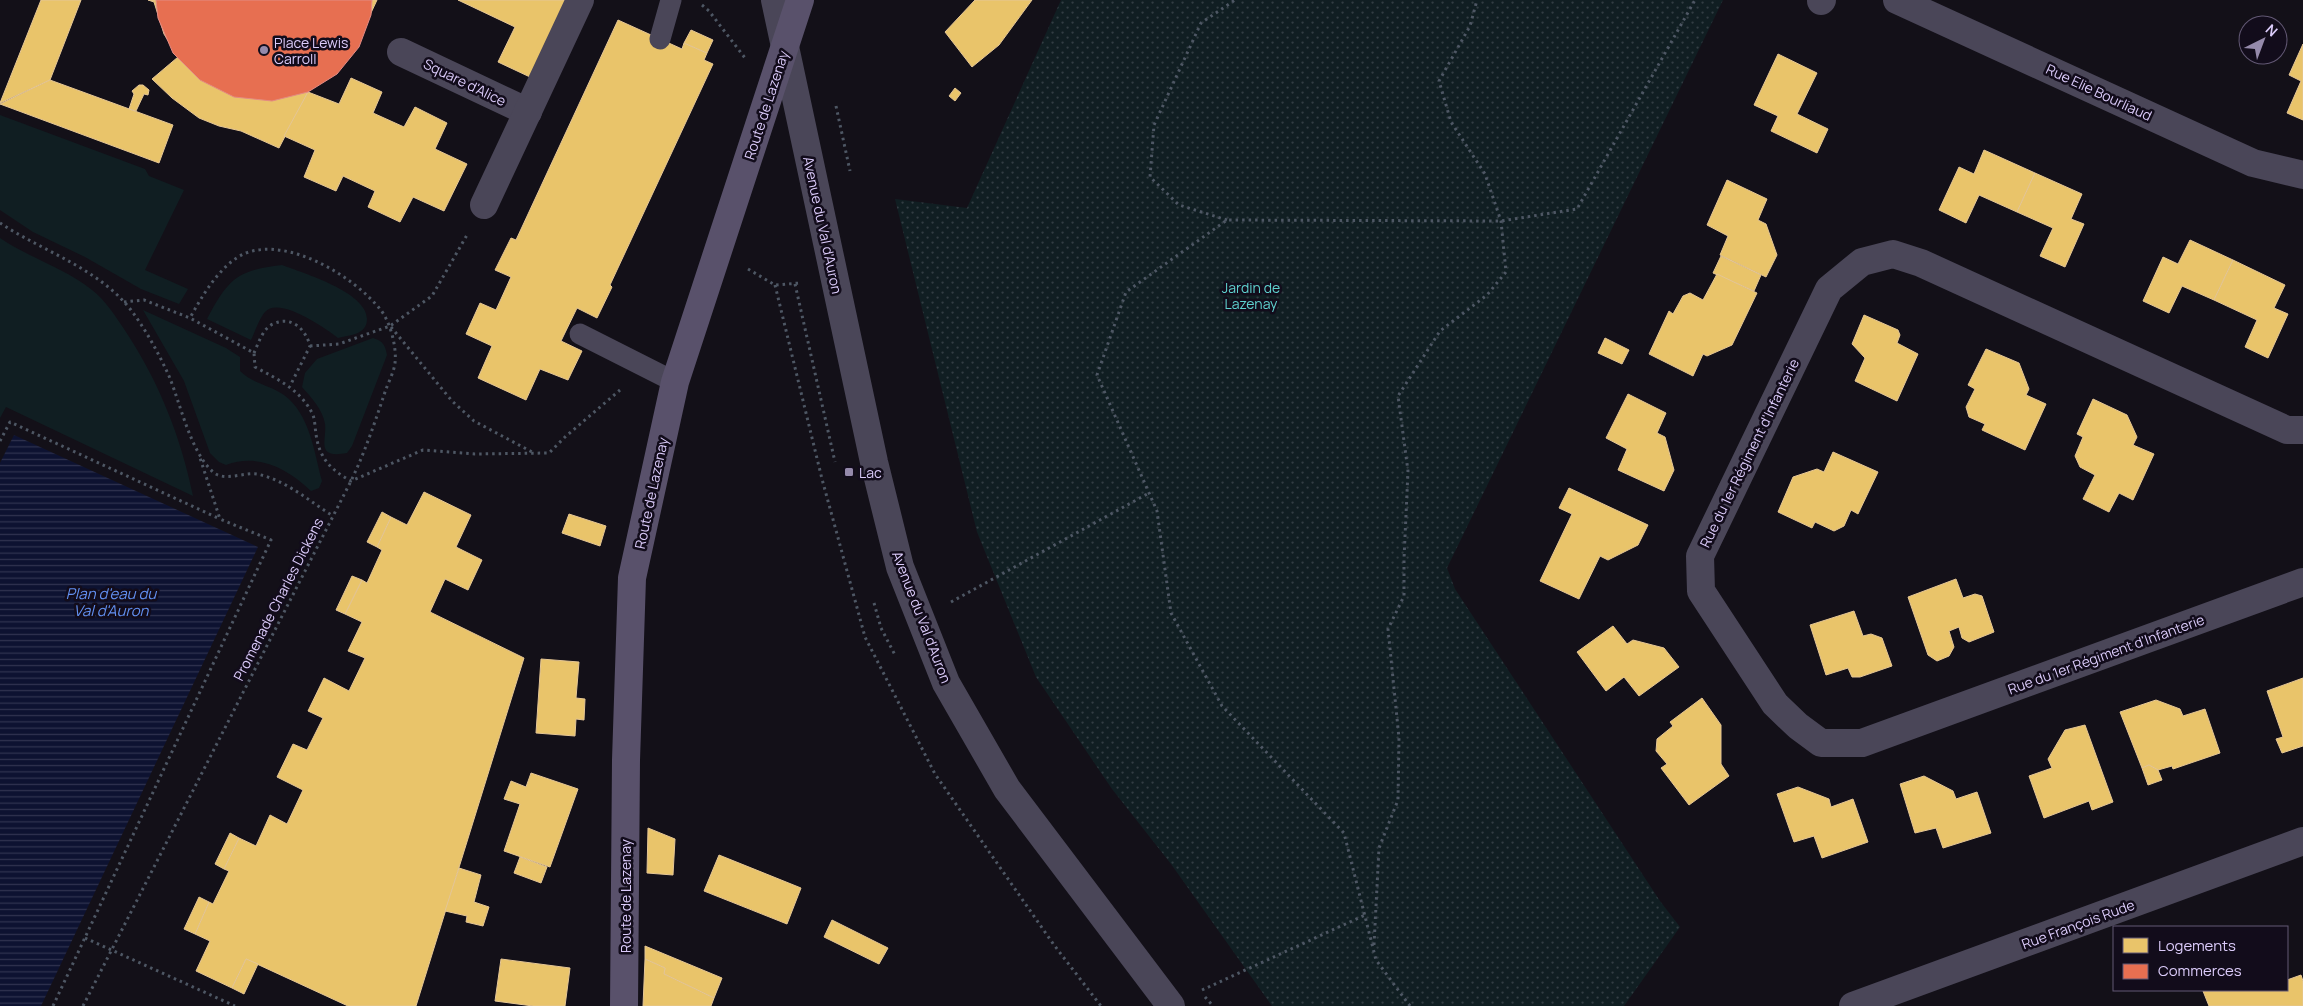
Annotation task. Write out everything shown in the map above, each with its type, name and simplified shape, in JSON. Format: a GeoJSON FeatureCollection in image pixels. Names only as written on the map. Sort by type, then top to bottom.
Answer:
{"type":"FeatureCollection","features":[{"type":"Feature","properties":{"kind":"street"},"geometry":{"type":"LineString","coordinates":[[484,205],[580,0]]}},
{"type":"Feature","properties":{"kind":"street","name":"Avenue du Val d'Auron"},"geometry":{"type":"LineString","coordinates":[[775,0],[874,462],[900,567],[946,683],[1007,789],[1171,1006]]}},
{"type":"Feature","properties":{"kind":"street","name":"Route de Lazenay"},"geometry":{"type":"LineString","coordinates":[[624,1006],[626,760],[632,578],[667,378],[800,0]]}},
{"type":"Feature","properties":{"kind":"street","name":"Rue Elie Bourliaud"},"geometry":{"type":"LineString","coordinates":[[1898,0],[2253,163],[2303,175]]}},
{"type":"Feature","properties":{"kind":"street","name":"Square d'Alice"},"geometry":{"type":"LineString","coordinates":[[401,52],[528,112]]}},
{"type":"Feature","properties":{"kind":"street","name":"Rue du 1er Régiment d'Infanterie"},"geometry":{"type":"LineString","coordinates":[[2303,430],[2287,430],[1921,263],[1893,254],[1862,262],[1828,289],[1700,556],[1701,591],[1775,704],[1798,726],[1821,743],[1862,743],[2303,582]]}},
{"type":"Feature","properties":{"kind":"street","name":"Rue François Rude"},"geometry":{"type":"LineString","coordinates":[[1853,1006],[2303,841]]}},
{"type":"Feature","properties":{"kind":"lane"},"geometry":{"type":"LineString","coordinates":[[660,40],[671,0]]}},
{"type":"Feature","properties":{"kind":"lane"},"geometry":{"type":"LineString","coordinates":[[580,334],[667,378]]}},
{"type":"Feature","properties":{"kind":"path"},"geometry":{"type":"LineString","coordinates":[[695,0],[709,11],[748,62]]}},
{"type":"Feature","properties":{"kind":"path"},"geometry":{"type":"LineString","coordinates":[[1235,0],[1201,23],[1154,125],[1150,177],[1179,205],[1227,220],[1501,221],[1577,210],[1695,0]]}},
{"type":"Feature","properties":{"kind":"path"},"geometry":{"type":"LineString","coordinates":[[1373,948],[1378,848],[1398,800],[1399,738],[1388,629],[1404,596],[1408,471],[1398,396],[1440,331],[1487,295],[1506,272],[1501,221],[1485,174],[1451,122],[1439,82],[1470,26],[1478,0]]}},
{"type":"Feature","properties":{"kind":"path"},"geometry":{"type":"LineString","coordinates":[[310,346],[339,344],[390,326],[432,296],[484,205]]}},
{"type":"Feature","properties":{"kind":"path"},"geometry":{"type":"LineString","coordinates":[[1227,220],[1126,292],[1097,374],[1157,511],[1171,613],[1222,706],[1344,833],[1376,960],[1410,1006]]}},
{"type":"Feature","properties":{"kind":"path","name":"Promenade Charles Dickens"},"geometry":{"type":"LineString","coordinates":[[0,223],[22,237],[86,271],[112,288],[124,302],[152,344],[168,375],[200,458],[215,474],[234,476],[256,474],[286,485],[333,516],[83,1006]]}},
{"type":"Feature","properties":{"kind":"path"},"geometry":{"type":"LineString","coordinates":[[190,318],[203,294],[220,272],[245,254],[270,248],[297,254],[329,267],[360,290],[380,309],[390,326],[452,401],[474,421],[535,454]]}},
{"type":"Feature","properties":{"kind":"path"},"geometry":{"type":"LineString","coordinates":[[775,285],[796,284]]}},
{"type":"Feature","properties":{"kind":"path"},"geometry":{"type":"LineString","coordinates":[[124,302],[144,300],[190,318],[254,353]]}},
{"type":"Feature","properties":{"kind":"path"},"geometry":{"type":"LineString","coordinates":[[290,386],[310,346],[306,333],[298,326],[285,321],[272,324],[261,337],[254,353],[255,368],[290,386],[303,400],[314,417],[316,437],[324,461],[336,472],[351,481]]}},
{"type":"Feature","properties":{"kind":"path"},"geometry":{"type":"LineString","coordinates":[[333,516],[365,451],[395,362],[390,326]]}},
{"type":"Feature","properties":{"kind":"path"},"geometry":{"type":"LineString","coordinates":[[351,481],[423,450],[475,454],[550,453],[565,436],[627,384],[667,378]]}},
{"type":"Feature","properties":{"kind":"path"},"geometry":{"type":"LineString","coordinates":[[0,441],[10,422],[220,519],[271,540],[53,1006]]}},
{"type":"Feature","properties":{"kind":"path"},"geometry":{"type":"LineString","coordinates":[[200,458],[220,519]]}},
{"type":"Feature","properties":{"kind":"path"},"geometry":{"type":"LineString","coordinates":[[948,603],[1149,493]]}},
{"type":"Feature","properties":{"kind":"path"},"geometry":{"type":"LineString","coordinates":[[1201,991],[1365,915]]}},
{"type":"Feature","properties":{"kind":"path"},"geometry":{"type":"LineString","coordinates":[[85,938],[235,1006]]}},
{"type":"Feature","properties":{"kind":"path"},"geometry":{"type":"LineString","coordinates":[[1195,983],[1213,1006]]}},
{"type":"Feature","properties":{"kind":"green space","name":"Jardin de Lazenay"},"geometry":{"type":"Polygon","coordinates":[[[1061,0],[1723,0],[1447,568],[1455,589],[1660,901],[1680,927],[1624,1006],[1272,1006],[1171,864],[1112,789],[1036,677],[977,532],[895,199],[967,208],[1061,0]]]}},
{"type":"Feature","properties":{"kind":"green space"},"geometry":{"type":"Polygon","coordinates":[[[0,115],[145,169],[149,176],[184,190],[145,270],[188,289],[179,304],[141,289],[85,257],[33,232],[0,210],[0,115]]]}},
{"type":"Feature","properties":{"kind":"green space"},"geometry":{"type":"Polygon","coordinates":[[[0,238],[70,275],[102,299],[138,351],[159,390],[175,431],[193,496],[6,407],[0,418],[0,238]]]}},
{"type":"Feature","properties":{"kind":"green space"},"geometry":{"type":"Polygon","coordinates":[[[282,265],[318,278],[346,292],[357,300],[364,309],[367,319],[364,328],[357,333],[338,338],[302,315],[280,308],[272,308],[263,315],[251,340],[207,319],[221,294],[235,279],[254,270],[282,265]]]}},
{"type":"Feature","properties":{"kind":"green space"},"geometry":{"type":"Polygon","coordinates":[[[143,310],[226,348],[240,357],[240,371],[256,382],[284,395],[293,403],[300,412],[310,434],[322,481],[319,488],[311,491],[292,476],[272,465],[249,461],[226,465],[219,462],[210,453],[184,381],[143,310]]]}},
{"type":"Feature","properties":{"kind":"green space"},"geometry":{"type":"Polygon","coordinates":[[[373,338],[383,344],[387,355],[352,446],[347,453],[330,453],[325,447],[325,424],[322,414],[302,387],[305,373],[317,359],[373,338]]]}},
{"type":"Feature","properties":{"kind":"water","name":"Plan d'eau du Val d'Auron"},"geometry":{"type":"Polygon","coordinates":[[[14,435],[258,547],[41,1006],[0,1006],[0,463],[14,435]]]}},
{"type":"Feature","properties":{"kind":"building: Logements"},"geometry":{"type":"Polygon","coordinates":[[[41,0],[81,0],[50,80],[0,103],[41,0]]]}},
{"type":"Feature","properties":{"kind":"building: Logements","name":"Place Lewis Carroll"},"geometry":{"type":"Polygon","coordinates":[[[148,0],[377,0],[363,30],[359,27],[352,38],[331,58],[319,64],[308,92],[279,148],[241,131],[219,126],[199,118],[172,98],[152,79],[178,57],[164,34],[154,2],[148,0]]]}},
{"type":"Feature","properties":{"kind":"building: Logements"},"geometry":{"type":"Polygon","coordinates":[[[458,0],[575,0],[530,77],[498,62],[515,27],[458,0]]]}},
{"type":"Feature","properties":{"kind":"building: Logements"},"geometry":{"type":"Polygon","coordinates":[[[975,0],[1032,0],[999,45],[972,67],[945,32],[975,0]]]}},
{"type":"Feature","properties":{"kind":"building: Logements"},"geometry":{"type":"Polygon","coordinates":[[[618,20],[682,49],[684,43],[707,53],[704,60],[713,64],[610,285],[612,287],[597,318],[577,308],[561,341],[582,351],[568,380],[540,369],[526,400],[478,378],[492,346],[466,334],[480,303],[496,310],[511,277],[495,270],[511,238],[516,240],[618,20]]]}},
{"type":"Feature","properties":{"kind":"building: Logements"},"geometry":{"type":"Polygon","coordinates":[[[691,30],[713,40],[707,53],[684,43],[691,30]]]}},
{"type":"Feature","properties":{"kind":"building: Logements"},"geometry":{"type":"Polygon","coordinates":[[[2303,44],[2303,120],[2287,113],[2301,81],[2289,75],[2303,44]]]}},
{"type":"Feature","properties":{"kind":"building: Logements"},"geometry":{"type":"Polygon","coordinates":[[[1778,54],[1817,73],[1797,114],[1828,129],[1817,153],[1771,131],[1778,116],[1754,105],[1778,54]]]}},
{"type":"Feature","properties":{"kind":"building: Logements"},"geometry":{"type":"Polygon","coordinates":[[[351,78],[382,92],[373,113],[404,127],[415,107],[447,123],[435,149],[467,164],[444,211],[413,197],[400,222],[368,207],[375,191],[343,176],[336,191],[304,177],[315,150],[284,136],[308,92],[339,104],[351,78]]]}},
{"type":"Feature","properties":{"kind":"building: Logements"},"geometry":{"type":"Polygon","coordinates":[[[50,80],[173,125],[159,163],[0,104],[50,80]]]}},
{"type":"Feature","properties":{"kind":"building: Logements"},"geometry":{"type":"Polygon","coordinates":[[[139,85],[143,85],[149,90],[148,95],[144,94],[136,111],[129,109],[134,94],[132,91],[139,85]]]}},
{"type":"Feature","properties":{"kind":"building: Logements"},"geometry":{"type":"Polygon","coordinates":[[[955,88],[961,93],[955,101],[949,96],[955,88]]]}},
{"type":"Feature","properties":{"kind":"building: Logements"},"geometry":{"type":"Polygon","coordinates":[[[1984,150],[2035,173],[2017,212],[1979,195],[1966,223],[1939,210],[1959,167],[1974,174],[1984,150]]]}},
{"type":"Feature","properties":{"kind":"building: Logements"},"geometry":{"type":"Polygon","coordinates":[[[2035,173],[2082,194],[2071,219],[2084,224],[2065,267],[2040,256],[2053,228],[2017,212],[2035,173]]]}},
{"type":"Feature","properties":{"kind":"building: Logements"},"geometry":{"type":"Polygon","coordinates":[[[1727,180],[1767,199],[1758,220],[1766,224],[1777,255],[1766,277],[1720,255],[1728,236],[1707,225],[1727,180]]]}},
{"type":"Feature","properties":{"kind":"building: Logements"},"geometry":{"type":"Polygon","coordinates":[[[2190,240],[2233,260],[2214,300],[2182,286],[2169,313],[2143,301],[2163,257],[2178,264],[2190,240]]]}},
{"type":"Feature","properties":{"kind":"building: Logements"},"geometry":{"type":"Polygon","coordinates":[[[1721,256],[1761,275],[1754,291],[1713,273],[1721,256]]]}},
{"type":"Feature","properties":{"kind":"building: Logements"},"geometry":{"type":"Polygon","coordinates":[[[2233,260],[2285,285],[2274,308],[2288,314],[2268,358],[2245,347],[2257,320],[2214,300],[2233,260]]]}},
{"type":"Feature","properties":{"kind":"building: Logements"},"geometry":{"type":"Polygon","coordinates":[[[1717,274],[1757,293],[1732,345],[1707,356],[1703,354],[1693,376],[1649,354],[1669,311],[1673,314],[1683,296],[1690,293],[1703,300],[1717,274]]]}},
{"type":"Feature","properties":{"kind":"building: Logements"},"geometry":{"type":"Polygon","coordinates":[[[1864,315],[1898,330],[1900,335],[1897,343],[1918,354],[1897,401],[1855,381],[1865,358],[1852,344],[1864,315]]]}},
{"type":"Feature","properties":{"kind":"building: Logements"},"geometry":{"type":"Polygon","coordinates":[[[1605,338],[1629,350],[1622,364],[1598,353],[1605,338]]]}},
{"type":"Feature","properties":{"kind":"building: Logements"},"geometry":{"type":"Polygon","coordinates":[[[1986,349],[2019,363],[2029,389],[2026,395],[2046,404],[2025,450],[1982,430],[1985,424],[1969,417],[1966,407],[1975,389],[1968,385],[1986,349]]]}},
{"type":"Feature","properties":{"kind":"building: Logements"},"geometry":{"type":"Polygon","coordinates":[[[1628,394],[1666,413],[1657,433],[1665,437],[1674,470],[1664,491],[1618,470],[1627,449],[1606,438],[1628,394]]]}},
{"type":"Feature","properties":{"kind":"building: Logements"},"geometry":{"type":"Polygon","coordinates":[[[2093,399],[2127,415],[2137,437],[2133,445],[2154,454],[2133,500],[2119,493],[2109,512],[2083,499],[2095,475],[2080,467],[2075,456],[2083,437],[2077,434],[2093,399]]]}},
{"type":"Feature","properties":{"kind":"building: Logements"},"geometry":{"type":"Polygon","coordinates":[[[1833,452],[1878,472],[1858,514],[1851,510],[1844,526],[1834,531],[1815,522],[1812,528],[1778,512],[1793,477],[1817,469],[1824,472],[1833,452]]]}},
{"type":"Feature","properties":{"kind":"building: Logements"},"geometry":{"type":"Polygon","coordinates":[[[1569,488],[1648,525],[1638,545],[1608,560],[1600,556],[1579,599],[1540,581],[1572,514],[1559,508],[1569,488]]]}},
{"type":"Feature","properties":{"kind":"building: Logements"},"geometry":{"type":"Polygon","coordinates":[[[424,492],[471,515],[456,547],[482,560],[468,590],[445,579],[430,612],[524,658],[416,1006],[348,1006],[246,959],[232,988],[196,971],[210,941],[195,934],[209,902],[213,904],[229,871],[224,869],[239,838],[256,846],[270,815],[287,824],[303,790],[277,777],[293,744],[307,750],[323,718],[308,711],[324,678],[349,691],[365,658],[348,651],[362,622],[345,614],[362,580],[367,583],[382,550],[377,547],[391,517],[407,525],[424,492]]]}},
{"type":"Feature","properties":{"kind":"building: Logements"},"geometry":{"type":"Polygon","coordinates":[[[382,512],[391,517],[377,547],[367,542],[382,512]]]}},
{"type":"Feature","properties":{"kind":"building: Logements"},"geometry":{"type":"Polygon","coordinates":[[[569,514],[606,526],[600,546],[562,533],[569,514]]]}},
{"type":"Feature","properties":{"kind":"building: Logements"},"geometry":{"type":"Polygon","coordinates":[[[352,576],[362,580],[345,614],[336,610],[352,576]]]}},
{"type":"Feature","properties":{"kind":"building: Logements"},"geometry":{"type":"Polygon","coordinates":[[[1956,579],[1963,598],[1975,594],[1982,596],[1994,632],[1969,642],[1962,638],[1959,627],[1949,631],[1954,647],[1949,656],[1937,661],[1928,655],[1908,597],[1956,579]]]}},
{"type":"Feature","properties":{"kind":"building: Logements"},"geometry":{"type":"Polygon","coordinates":[[[1854,611],[1863,636],[1871,634],[1882,638],[1892,666],[1860,677],[1852,677],[1848,668],[1826,675],[1810,625],[1854,611]]]}},
{"type":"Feature","properties":{"kind":"building: Logements"},"geometry":{"type":"Polygon","coordinates":[[[1613,626],[1627,644],[1633,640],[1664,648],[1679,667],[1639,696],[1624,677],[1606,691],[1577,652],[1613,626]]]}},
{"type":"Feature","properties":{"kind":"building: Logements"},"geometry":{"type":"Polygon","coordinates":[[[541,659],[579,662],[576,698],[585,699],[584,720],[576,719],[575,736],[536,733],[541,659]]]}},
{"type":"Feature","properties":{"kind":"building: Logements"},"geometry":{"type":"Polygon","coordinates":[[[2303,678],[2303,746],[2282,753],[2276,739],[2283,737],[2267,691],[2303,678]]]}},
{"type":"Feature","properties":{"kind":"building: Logements"},"geometry":{"type":"Polygon","coordinates":[[[1702,698],[1721,725],[1721,764],[1729,776],[1689,805],[1661,768],[1667,764],[1656,751],[1657,739],[1673,726],[1670,722],[1702,698]]]}},
{"type":"Feature","properties":{"kind":"building: Logements"},"geometry":{"type":"Polygon","coordinates":[[[2156,700],[2180,709],[2183,716],[2205,709],[2220,753],[2173,769],[2172,766],[2158,770],[2149,765],[2142,768],[2120,712],[2156,700]]]}},
{"type":"Feature","properties":{"kind":"building: Logements"},"geometry":{"type":"Polygon","coordinates":[[[2085,725],[2113,802],[2092,810],[2089,801],[2044,818],[2029,776],[2052,768],[2048,759],[2065,730],[2085,725]]]}},
{"type":"Feature","properties":{"kind":"building: Logements"},"geometry":{"type":"Polygon","coordinates":[[[2149,765],[2158,770],[2162,780],[2148,785],[2142,768],[2149,765]]]}},
{"type":"Feature","properties":{"kind":"building: Logements"},"geometry":{"type":"Polygon","coordinates":[[[531,773],[578,789],[550,867],[504,851],[520,804],[504,799],[511,781],[526,787],[531,773]]]}},
{"type":"Feature","properties":{"kind":"building: Logements"},"geometry":{"type":"Polygon","coordinates":[[[1924,776],[1953,791],[1956,799],[1977,792],[1991,833],[1943,848],[1936,828],[1915,833],[1900,784],[1924,776]]]}},
{"type":"Feature","properties":{"kind":"building: Logements"},"geometry":{"type":"Polygon","coordinates":[[[1798,787],[1829,799],[1831,807],[1853,799],[1868,842],[1822,858],[1814,836],[1794,842],[1777,794],[1798,787]]]}},
{"type":"Feature","properties":{"kind":"building: Logements"},"geometry":{"type":"Polygon","coordinates":[[[648,828],[675,839],[673,875],[647,873],[648,828]]]}},
{"type":"Feature","properties":{"kind":"building: Logements"},"geometry":{"type":"Polygon","coordinates":[[[230,833],[239,838],[224,869],[215,864],[230,833]]]}},
{"type":"Feature","properties":{"kind":"building: Logements"},"geometry":{"type":"Polygon","coordinates":[[[719,855],[801,888],[787,924],[704,891],[719,855]]]}},
{"type":"Feature","properties":{"kind":"building: Logements"},"geometry":{"type":"Polygon","coordinates":[[[520,857],[547,867],[541,883],[514,873],[520,857]]]}},
{"type":"Feature","properties":{"kind":"building: Logements"},"geometry":{"type":"Polygon","coordinates":[[[459,868],[481,875],[474,902],[489,907],[483,926],[466,922],[467,916],[445,911],[459,868]]]}},
{"type":"Feature","properties":{"kind":"building: Logements"},"geometry":{"type":"Polygon","coordinates":[[[199,897],[209,902],[195,934],[184,929],[199,897]]]}},
{"type":"Feature","properties":{"kind":"building: Logements"},"geometry":{"type":"Polygon","coordinates":[[[832,920],[888,948],[879,964],[824,937],[832,920]]]}},
{"type":"Feature","properties":{"kind":"building: Logements"},"geometry":{"type":"Polygon","coordinates":[[[645,946],[722,978],[714,998],[664,974],[665,968],[645,959],[645,946]]]}},
{"type":"Feature","properties":{"kind":"building: Logements"},"geometry":{"type":"Polygon","coordinates":[[[246,959],[258,964],[244,994],[232,988],[246,959]]]}},
{"type":"Feature","properties":{"kind":"building: Logements"},"geometry":{"type":"Polygon","coordinates":[[[501,959],[570,968],[565,1006],[533,1006],[495,1001],[501,959]]]}},
{"type":"Feature","properties":{"kind":"building: Logements"},"geometry":{"type":"Polygon","coordinates":[[[645,959],[665,968],[664,974],[714,998],[711,1006],[643,1006],[645,959]]]}},
{"type":"Feature","properties":{"kind":"building: Logements"},"geometry":{"type":"Polygon","coordinates":[[[2301,975],[2303,981],[2303,1006],[2209,1006],[2203,991],[2288,991],[2288,980],[2301,975]]]}},
{"type":"Feature","properties":{"kind":"building: Commerces","name":"Place Lewis Carroll"},"geometry":{"type":"Polygon","coordinates":[[[156,0],[372,0],[371,15],[359,47],[337,74],[308,92],[272,101],[234,97],[200,80],[173,53],[158,18],[156,0]]]}},
{"type":"Feature","properties":{"kind":"place","name":"Place Lewis Carroll"},"geometry":{"type":"Point","coordinates":[264,50]}},
{"type":"Feature","properties":{"kind":"place","name":"Lac"},"geometry":{"type":"Point","coordinates":[849,472]}}]}
